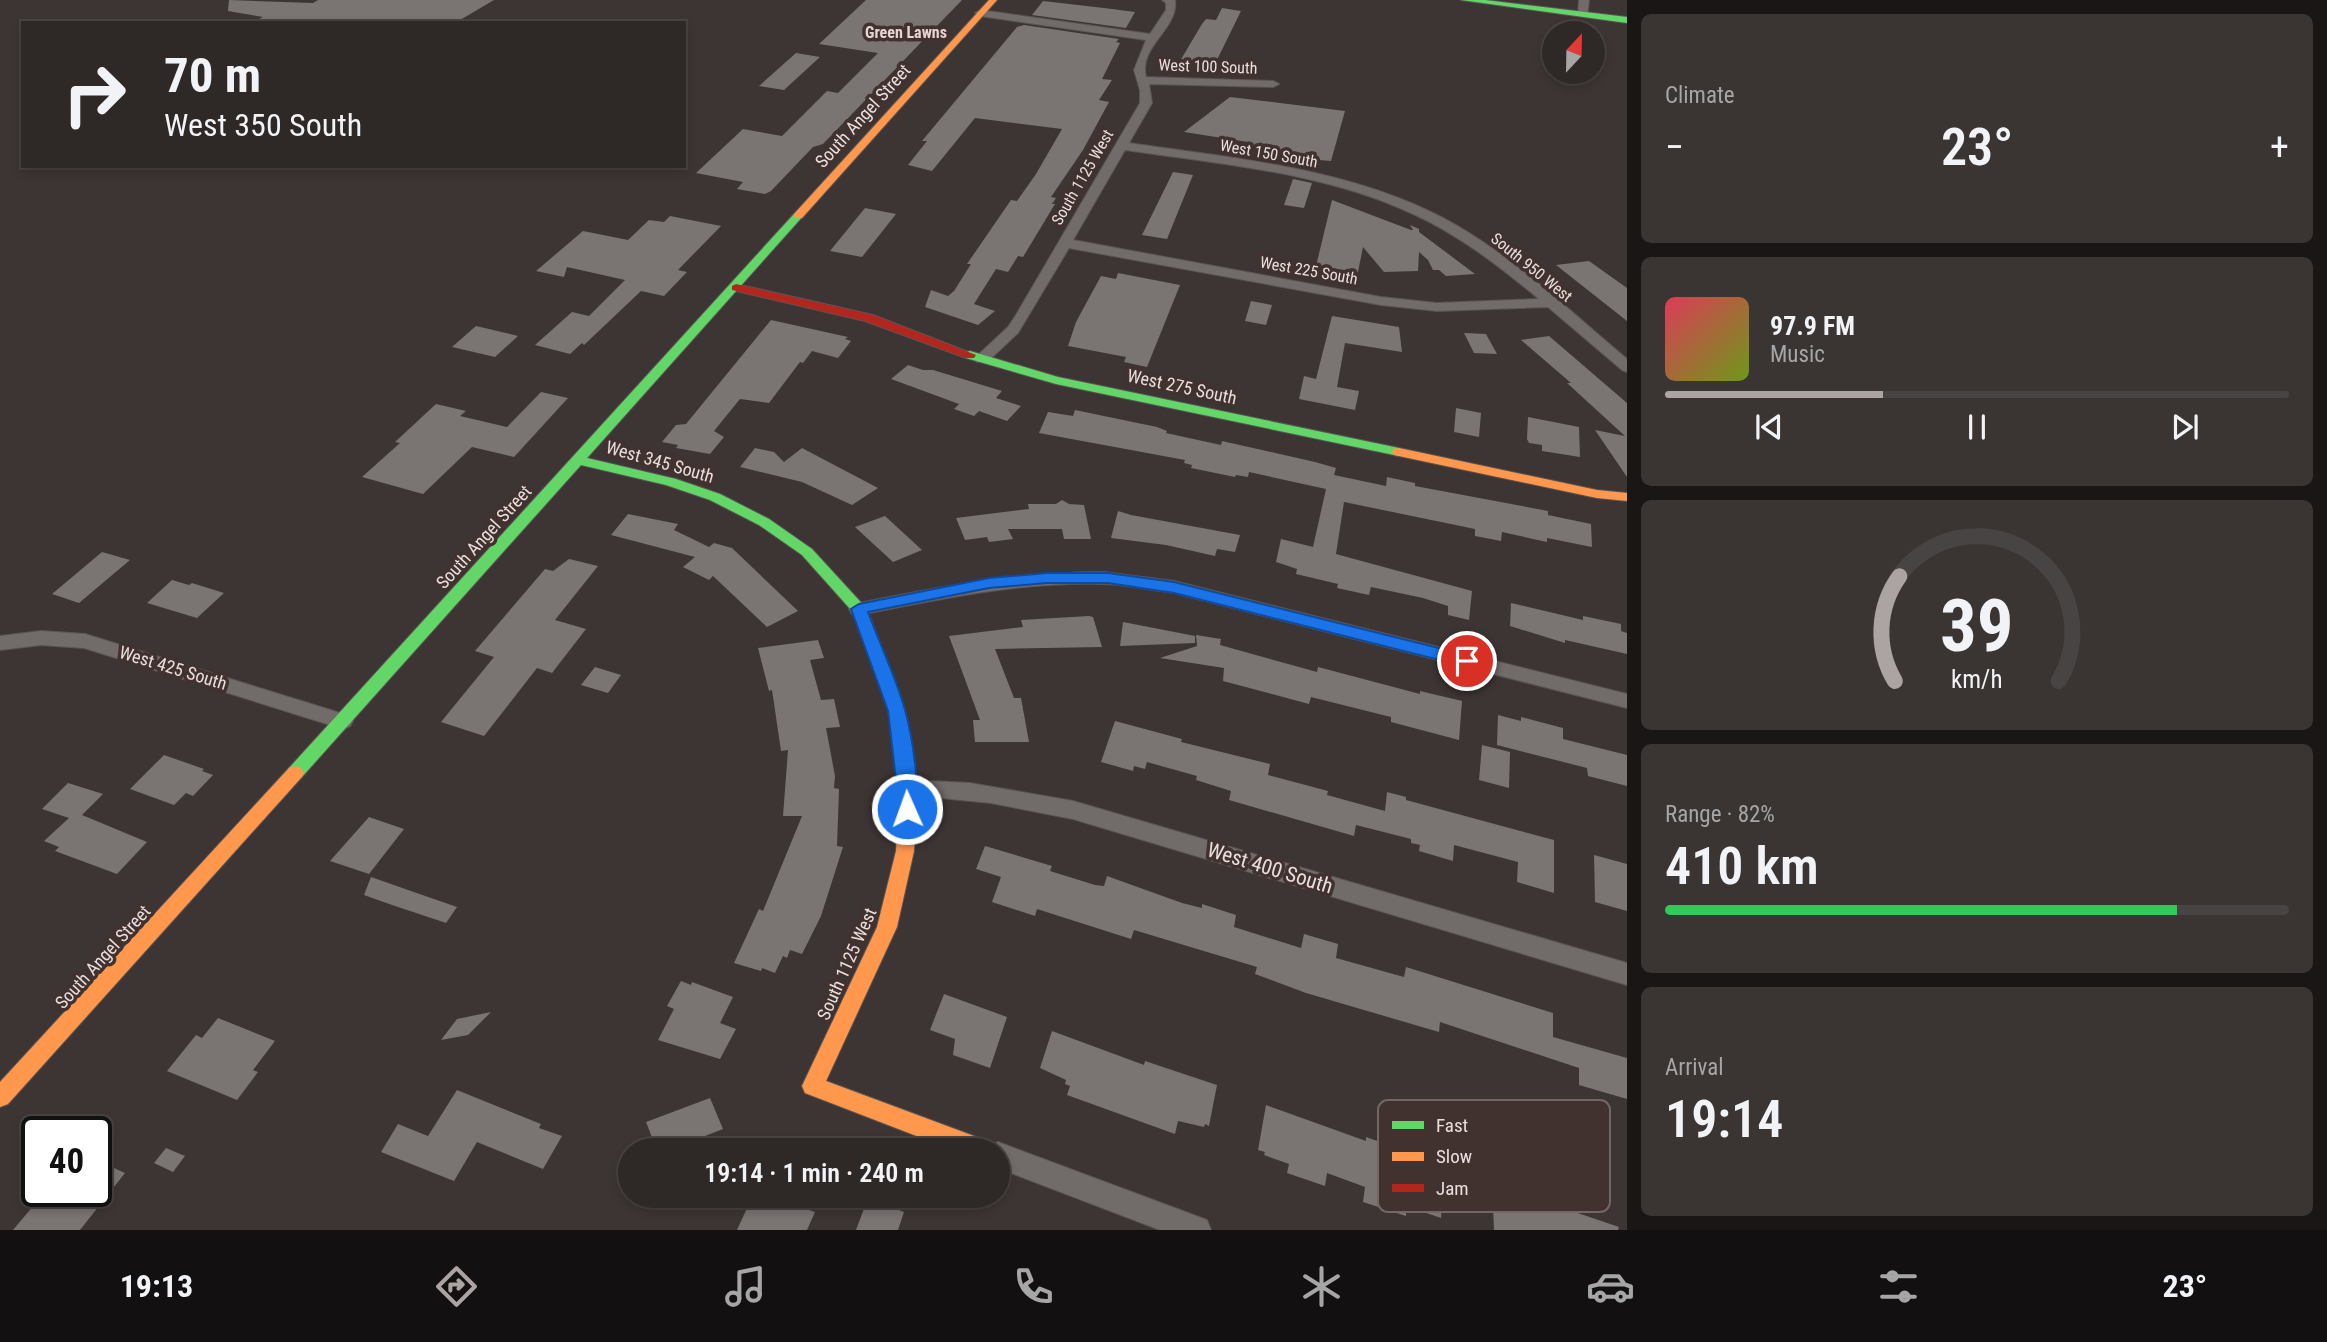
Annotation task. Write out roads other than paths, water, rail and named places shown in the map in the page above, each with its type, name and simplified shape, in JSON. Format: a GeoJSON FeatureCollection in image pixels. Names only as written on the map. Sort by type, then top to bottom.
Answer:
{"type":"FeatureCollection","features":[{"type":"Feature","properties":{"kind":"main road","name":"South Angel Street"},"geometry":{"type":"LineString","coordinates":[[0,1097],[736,288],[993,0]]}},
{"type":"Feature","properties":{"kind":"main road"},"geometry":{"type":"LineString","coordinates":[[1465,0],[1583,7],[1627,20]]}},
{"type":"Feature","properties":{"kind":"main road","name":"West 275 South"},"geometry":{"type":"LineString","coordinates":[[736,288],[869,318],[982,359],[1056,380],[1597,494],[1627,498]]}},
{"type":"Feature","properties":{"kind":"main road","name":"West 345 South"},"geometry":{"type":"LineString","coordinates":[[579,460],[671,482],[704,493],[764,522],[807,552],[859,609]]}},
{"type":"Feature","properties":{"kind":"main road","name":"South 1125 West"},"geometry":{"type":"LineString","coordinates":[[859,609],[897,711],[908,788],[905,851],[887,927],[813,1086],[950,1138]]}},
{"type":"Feature","properties":{"kind":"street","name":"South 1125 West"},"geometry":{"type":"LineString","coordinates":[[982,359],[1013,330],[1023,316],[1146,103],[1148,92],[1139,73],[1140,61],[1171,10],[1169,0]]}},
{"type":"Feature","properties":{"kind":"street"},"geometry":{"type":"LineString","coordinates":[[980,13],[1154,38]]}},
{"type":"Feature","properties":{"kind":"street","name":"West 100 South"},"geometry":{"type":"LineString","coordinates":[[1143,80],[1273,84]]}},
{"type":"Feature","properties":{"kind":"street","name":"West 150 South"},"geometry":{"type":"LineString","coordinates":[[1121,146],[1287,172],[1364,192],[1407,208]]}},
{"type":"Feature","properties":{"kind":"street","name":"South 950 West"},"geometry":{"type":"LineString","coordinates":[[1407,208],[1449,227],[1498,260],[1627,367]]}},
{"type":"Feature","properties":{"kind":"street","name":"West 225 South"},"geometry":{"type":"LineString","coordinates":[[1065,243],[1395,302],[1448,307],[1549,303]]}},
{"type":"Feature","properties":{"kind":"street"},"geometry":{"type":"LineString","coordinates":[[859,609],[989,583],[1047,578],[1108,578],[1174,587],[1627,701]]}},
{"type":"Feature","properties":{"kind":"street","name":"West 425 South"},"geometry":{"type":"LineString","coordinates":[[0,643],[41,638],[85,640],[343,721]]}},
{"type":"Feature","properties":{"kind":"street","name":"West 400 South"},"geometry":{"type":"LineString","coordinates":[[908,788],[938,787],[993,794],[1073,810],[1627,974]]}},
{"type":"Feature","properties":{"kind":"street"},"geometry":{"type":"LineString","coordinates":[[1010,1160],[1197,1230]]}},
{"type":"Feature","properties":{"kind":"district","name":"Green Lawns"},"geometry":{"type":"Point","coordinates":[906,32]}}]}
